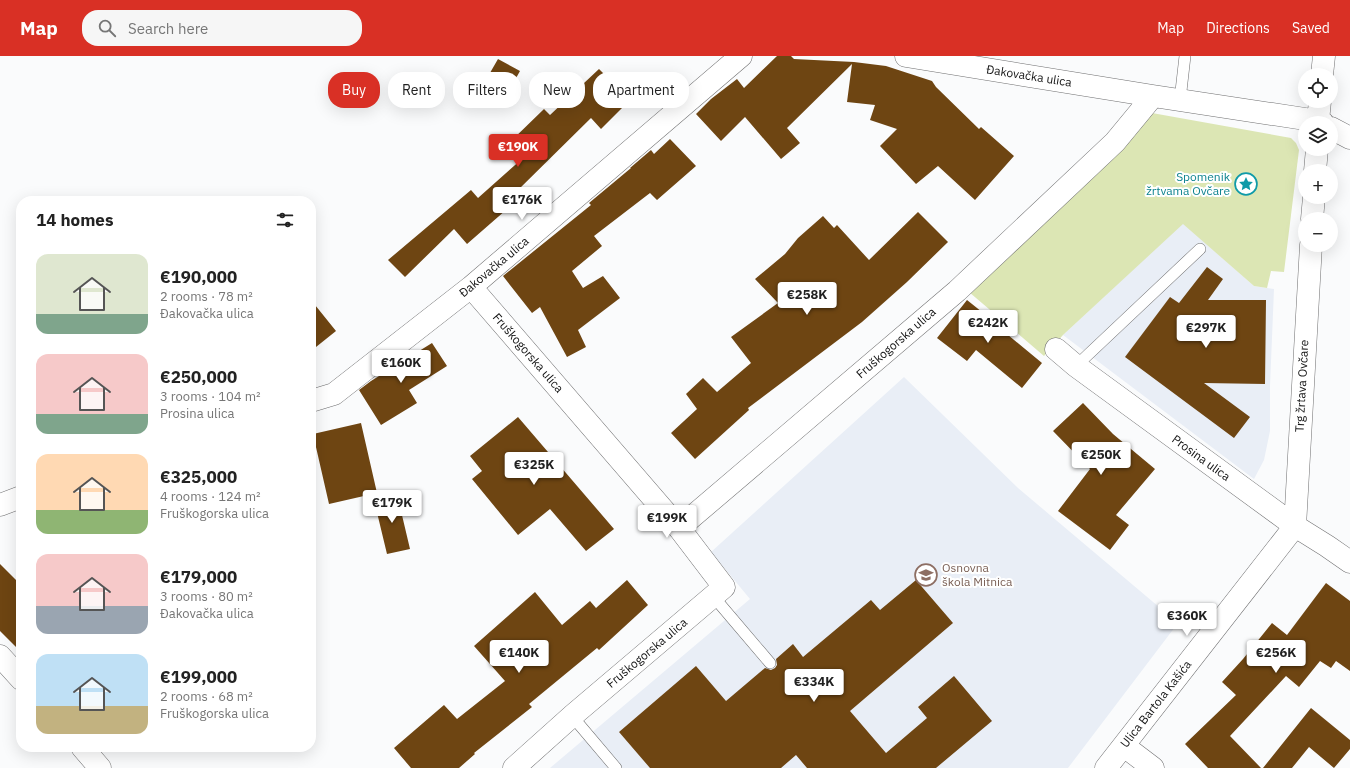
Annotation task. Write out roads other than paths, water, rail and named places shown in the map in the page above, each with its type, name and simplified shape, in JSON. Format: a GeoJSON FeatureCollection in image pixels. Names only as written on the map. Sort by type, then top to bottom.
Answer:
{"type":"FeatureCollection","features":[{"type":"Feature","properties":{"kind":"street","name":"Đakovačka ulica"},"geometry":{"type":"LineString","coordinates":[[316,399],[334,394],[471,287],[741,56]]}},
{"type":"Feature","properties":{"kind":"street","name":"Đakovačka ulica"},"geometry":{"type":"LineString","coordinates":[[906,56],[1153,96]]}},
{"type":"Feature","properties":{"kind":"street"},"geometry":{"type":"LineString","coordinates":[[1323,68],[1324,56]]}},
{"type":"Feature","properties":{"kind":"street","name":"Fruškogorska ulica"},"geometry":{"type":"LineString","coordinates":[[679,528],[957,291],[1116,142],[1153,96]]}},
{"type":"Feature","properties":{"kind":"street"},"geometry":{"type":"LineString","coordinates":[[1153,96],[1300,116]]}},
{"type":"Feature","properties":{"kind":"street"},"geometry":{"type":"LineString","coordinates":[[1338,130],[1350,138]]}},
{"type":"Feature","properties":{"kind":"street","name":"Trg žrtava Ovčare"},"geometry":{"type":"LineString","coordinates":[[1295,526],[1311,252]]}},
{"type":"Feature","properties":{"kind":"street","name":"Fruškogorska ulica"},"geometry":{"type":"LineString","coordinates":[[471,287],[679,528],[724,587],[572,716],[514,768]]}},
{"type":"Feature","properties":{"kind":"street","name":"Prosina ulica"},"geometry":{"type":"LineString","coordinates":[[1056,349],[1076,366],[1295,526],[1350,562]]}},
{"type":"Feature","properties":{"kind":"street"},"geometry":{"type":"LineString","coordinates":[[0,505],[16,499]]}},
{"type":"Feature","properties":{"kind":"street","name":"Ulica Bartola Kašića"},"geometry":{"type":"LineString","coordinates":[[1106,768],[1295,526]]}},
{"type":"Feature","properties":{"kind":"street"},"geometry":{"type":"LineString","coordinates":[[0,656],[16,674]]}},
{"type":"Feature","properties":{"kind":"street"},"geometry":{"type":"LineString","coordinates":[[1124,746],[1153,768]]}},
{"type":"Feature","properties":{"kind":"street"},"geometry":{"type":"LineString","coordinates":[[86,752],[100,768]]}},
{"type":"Feature","properties":{"kind":"lane"},"geometry":{"type":"LineString","coordinates":[[1180,100],[1185,56]]}},
{"type":"Feature","properties":{"kind":"lane"},"geometry":{"type":"LineString","coordinates":[[1076,366],[1200,249]]}},
{"type":"Feature","properties":{"kind":"lane"},"geometry":{"type":"LineString","coordinates":[[713,596],[770,663]]}},
{"type":"Feature","properties":{"kind":"lane"},"geometry":{"type":"LineString","coordinates":[[572,716],[616,768]]}},
{"type":"Feature","properties":{"kind":"place","name":"Spomenik žrtvama Ovčare"},"geometry":{"type":"Point","coordinates":[1246,184]}},
{"type":"Feature","properties":{"kind":"place","name":"Osnovna škola Mitnica"},"geometry":{"type":"Point","coordinates":[926,575]}}]}
